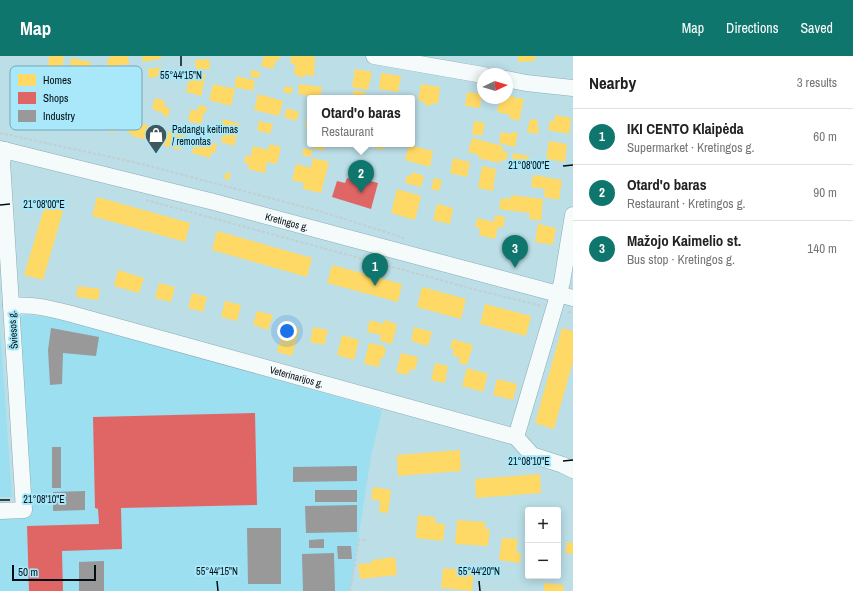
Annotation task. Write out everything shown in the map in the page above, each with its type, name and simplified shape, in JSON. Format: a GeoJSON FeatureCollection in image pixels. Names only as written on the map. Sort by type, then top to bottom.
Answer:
{"type":"FeatureCollection","features":[{"type":"Feature","properties":{"kind":"street"},"geometry":{"type":"LineString","coordinates":[[374,56],[477,74]]}},
{"type":"Feature","properties":{"kind":"street"},"geometry":{"type":"LineString","coordinates":[[513,80],[573,88]]}},
{"type":"Feature","properties":{"kind":"street","name":"Kretingos g."},"geometry":{"type":"LineString","coordinates":[[2,149],[214,202],[561,301]]}},
{"type":"Feature","properties":{"kind":"street","name":"Šviesos g."},"geometry":{"type":"LineString","coordinates":[[0,511],[24,510],[2,149]]}},
{"type":"Feature","properties":{"kind":"street"},"geometry":{"type":"LineString","coordinates":[[573,215],[562,282],[561,301],[516,437],[532,455],[563,465],[573,470]]}},
{"type":"Feature","properties":{"kind":"street","name":"Veterinarijos g."},"geometry":{"type":"LineString","coordinates":[[11,306],[41,306],[516,437]]}},
{"type":"Feature","properties":{"kind":"path"},"geometry":{"type":"LineString","coordinates":[[0,133],[142,164],[323,212],[410,240]]}},
{"type":"Feature","properties":{"kind":"path"},"geometry":{"type":"LineString","coordinates":[[141,199],[477,290],[561,301],[573,313]]}},
{"type":"Feature","properties":{"kind":"path"},"geometry":{"type":"LineString","coordinates":[[350,591],[360,540],[366,540]]}},
{"type":"Feature","properties":{"kind":"shaded area"},"geometry":{"type":"Polygon","coordinates":[[[24,315],[66,318],[382,410],[371,456],[350,591],[0,591],[0,518],[31,516],[18,322],[24,315]]]}},
{"type":"Feature","properties":{"kind":"shaded area"},"geometry":{"type":"Polygon","coordinates":[[[0,327],[12,497],[0,497],[0,327]]]}},
{"type":"Feature","properties":{"kind":"building: Homes"},"geometry":{"type":"Polygon","coordinates":[[[49,56],[64,56],[62,66],[48,66],[49,56]]]}},
{"type":"Feature","properties":{"kind":"building: Homes"},"geometry":{"type":"Polygon","coordinates":[[[110,56],[128,56],[129,64],[108,66],[107,59],[111,58],[110,56]]]}},
{"type":"Feature","properties":{"kind":"building: Homes"},"geometry":{"type":"Polygon","coordinates":[[[142,56],[161,56],[161,59],[143,62],[142,56]]]}},
{"type":"Feature","properties":{"kind":"building: Homes"},"geometry":{"type":"Polygon","coordinates":[[[264,56],[280,56],[279,61],[276,60],[273,69],[261,66],[264,56]]]}},
{"type":"Feature","properties":{"kind":"building: Homes"},"geometry":{"type":"Polygon","coordinates":[[[291,56],[315,56],[314,76],[305,75],[304,77],[298,77],[298,75],[294,74],[295,64],[290,63],[291,56]]]}},
{"type":"Feature","properties":{"kind":"building: Homes"},"geometry":{"type":"Polygon","coordinates":[[[518,56],[535,56],[535,61],[518,62],[518,56]]]}},
{"type":"Feature","properties":{"kind":"building: Homes"},"geometry":{"type":"Polygon","coordinates":[[[71,58],[91,62],[90,66],[70,66],[71,58]]]}},
{"type":"Feature","properties":{"kind":"building: Homes"},"geometry":{"type":"Polygon","coordinates":[[[209,59],[210,69],[196,70],[195,60],[209,59]]]}},
{"type":"Feature","properties":{"kind":"building: Homes"},"geometry":{"type":"Polygon","coordinates":[[[161,67],[162,76],[149,78],[148,69],[161,67]]]}},
{"type":"Feature","properties":{"kind":"building: Homes"},"geometry":{"type":"Polygon","coordinates":[[[355,69],[372,72],[368,90],[352,87],[355,69]]]}},
{"type":"Feature","properties":{"kind":"building: Homes"},"geometry":{"type":"Polygon","coordinates":[[[251,70],[260,72],[259,78],[250,77],[251,70]]]}},
{"type":"Feature","properties":{"kind":"building: Homes"},"geometry":{"type":"Polygon","coordinates":[[[190,73],[199,76],[200,73],[206,74],[201,96],[186,92],[190,73]]]}},
{"type":"Feature","properties":{"kind":"building: Homes"},"geometry":{"type":"Polygon","coordinates":[[[381,73],[401,76],[398,92],[379,89],[381,73]]]}},
{"type":"Feature","properties":{"kind":"building: Homes"},"geometry":{"type":"Polygon","coordinates":[[[237,76],[255,81],[253,91],[234,87],[237,76]]]}},
{"type":"Feature","properties":{"kind":"building: Homes"},"geometry":{"type":"Polygon","coordinates":[[[213,84],[235,89],[231,106],[209,100],[213,84]]]}},
{"type":"Feature","properties":{"kind":"building: Homes"},"geometry":{"type":"Polygon","coordinates":[[[299,84],[322,87],[321,95],[307,96],[298,94],[299,84]]]}},
{"type":"Feature","properties":{"kind":"building: Homes"},"geometry":{"type":"Polygon","coordinates":[[[421,84],[440,87],[438,104],[431,103],[431,106],[424,105],[425,102],[418,100],[421,84]]]}},
{"type":"Feature","properties":{"kind":"building: Homes"},"geometry":{"type":"Polygon","coordinates":[[[285,86],[293,88],[291,94],[283,92],[285,86]]]}},
{"type":"Feature","properties":{"kind":"building: Homes"},"geometry":{"type":"Polygon","coordinates":[[[354,90],[365,92],[364,95],[353,95],[354,90]]]}},
{"type":"Feature","properties":{"kind":"building: Homes"},"geometry":{"type":"Polygon","coordinates":[[[467,92],[477,93],[477,104],[481,104],[480,108],[465,106],[467,92]]]}},
{"type":"Feature","properties":{"kind":"building: Homes"},"geometry":{"type":"Polygon","coordinates":[[[258,94],[283,101],[279,116],[254,110],[258,94]]]}},
{"type":"Feature","properties":{"kind":"building: Homes"},"geometry":{"type":"Polygon","coordinates":[[[513,97],[524,99],[519,121],[509,118],[510,115],[497,112],[499,104],[513,104],[513,97]]]}},
{"type":"Feature","properties":{"kind":"building: Homes"},"geometry":{"type":"Polygon","coordinates":[[[155,98],[165,101],[164,106],[170,108],[168,117],[162,115],[163,113],[152,109],[155,98]]]}},
{"type":"Feature","properties":{"kind":"building: Homes"},"geometry":{"type":"Polygon","coordinates":[[[199,105],[207,107],[201,124],[188,121],[191,109],[197,111],[199,105]]]}},
{"type":"Feature","properties":{"kind":"building: Homes"},"geometry":{"type":"Polygon","coordinates":[[[287,108],[299,112],[296,121],[284,117],[287,108]]]}},
{"type":"Feature","properties":{"kind":"building: Homes"},"geometry":{"type":"Polygon","coordinates":[[[555,115],[571,118],[569,134],[548,130],[550,121],[554,121],[555,115]]]}},
{"type":"Feature","properties":{"kind":"building: Homes"},"geometry":{"type":"Polygon","coordinates":[[[223,119],[240,124],[234,146],[221,142],[224,132],[220,131],[223,119]]]}},
{"type":"Feature","properties":{"kind":"building: Homes"},"geometry":{"type":"Polygon","coordinates":[[[530,119],[538,120],[538,134],[527,132],[530,119]]]}},
{"type":"Feature","properties":{"kind":"building: Homes"},"geometry":{"type":"Polygon","coordinates":[[[259,121],[273,124],[270,134],[257,130],[259,121]]]}},
{"type":"Feature","properties":{"kind":"building: Homes"},"geometry":{"type":"Polygon","coordinates":[[[474,121],[485,123],[482,136],[472,134],[474,121]]]}},
{"type":"Feature","properties":{"kind":"building: Homes"},"geometry":{"type":"Polygon","coordinates":[[[142,124],[151,126],[148,140],[132,136],[132,134],[128,133],[129,130],[142,130],[142,124]]]}},
{"type":"Feature","properties":{"kind":"building: Homes"},"geometry":{"type":"Polygon","coordinates":[[[168,131],[184,135],[180,150],[162,145],[164,137],[167,138],[168,131]]]}},
{"type":"Feature","properties":{"kind":"building: Homes"},"geometry":{"type":"Polygon","coordinates":[[[501,132],[511,134],[512,132],[518,133],[515,147],[499,143],[501,132]]]}},
{"type":"Feature","properties":{"kind":"building: Homes"},"geometry":{"type":"Polygon","coordinates":[[[472,138],[503,146],[502,151],[508,152],[506,161],[500,160],[499,163],[478,158],[479,155],[468,152],[472,138]]]}},
{"type":"Feature","properties":{"kind":"building: Homes"},"geometry":{"type":"Polygon","coordinates":[[[200,139],[217,144],[215,153],[212,152],[210,158],[192,153],[194,143],[198,145],[200,139]]]}},
{"type":"Feature","properties":{"kind":"building: Homes"},"geometry":{"type":"Polygon","coordinates":[[[549,141],[567,144],[565,162],[546,159],[549,141]]]}},
{"type":"Feature","properties":{"kind":"building: Homes"},"geometry":{"type":"Polygon","coordinates":[[[270,144],[281,147],[277,164],[267,162],[265,173],[248,169],[249,164],[244,163],[246,155],[251,156],[253,146],[268,150],[270,144]]]}},
{"type":"Feature","properties":{"kind":"building: Homes"},"geometry":{"type":"Polygon","coordinates":[[[415,146],[433,151],[430,167],[405,160],[408,147],[415,146]]]}},
{"type":"Feature","properties":{"kind":"building: Homes"},"geometry":{"type":"Polygon","coordinates":[[[313,147],[324,147],[323,151],[313,147]]]}},
{"type":"Feature","properties":{"kind":"building: Homes"},"geometry":{"type":"Polygon","coordinates":[[[375,147],[383,147],[382,150],[375,147]]]}},
{"type":"Feature","properties":{"kind":"building: Homes"},"geometry":{"type":"Polygon","coordinates":[[[304,148],[313,150],[311,157],[302,155],[304,148]]]}},
{"type":"Feature","properties":{"kind":"building: Homes"},"geometry":{"type":"Polygon","coordinates":[[[513,153],[529,156],[527,165],[512,162],[513,153]]]}},
{"type":"Feature","properties":{"kind":"building: Homes"},"geometry":{"type":"Polygon","coordinates":[[[313,158],[329,162],[321,193],[303,189],[304,183],[292,180],[296,164],[311,168],[313,158]]]}},
{"type":"Feature","properties":{"kind":"building: Homes"},"geometry":{"type":"Polygon","coordinates":[[[453,158],[470,162],[467,177],[450,173],[453,158]]]}},
{"type":"Feature","properties":{"kind":"building: Homes"},"geometry":{"type":"Polygon","coordinates":[[[482,166],[496,169],[493,191],[478,188],[482,166]]]}},
{"type":"Feature","properties":{"kind":"building: Homes"},"geometry":{"type":"Polygon","coordinates":[[[226,172],[231,174],[229,180],[224,179],[226,172]]]}},
{"type":"Feature","properties":{"kind":"building: Homes"},"geometry":{"type":"Polygon","coordinates":[[[412,172],[424,176],[421,187],[405,183],[407,175],[410,177],[412,172]]]}},
{"type":"Feature","properties":{"kind":"building: Homes"},"geometry":{"type":"Polygon","coordinates":[[[533,175],[562,180],[559,200],[544,197],[545,189],[531,187],[533,175]]]}},
{"type":"Feature","properties":{"kind":"building: Homes"},"geometry":{"type":"Polygon","coordinates":[[[434,178],[442,180],[439,191],[431,189],[434,178]]]}},
{"type":"Feature","properties":{"kind":"building: Homes"},"geometry":{"type":"Polygon","coordinates":[[[397,189],[421,196],[415,220],[391,213],[397,189]]]}},
{"type":"Feature","properties":{"kind":"building: Homes"},"geometry":{"type":"Polygon","coordinates":[[[511,195],[543,199],[541,221],[529,219],[530,213],[499,209],[501,198],[511,199],[511,195]]]}},
{"type":"Feature","properties":{"kind":"building: Homes"},"geometry":{"type":"Polygon","coordinates":[[[97,197],[190,223],[185,242],[92,216],[97,197]]]}},
{"type":"Feature","properties":{"kind":"building: Homes"},"geometry":{"type":"Polygon","coordinates":[[[437,204],[453,208],[450,224],[433,220],[437,204]]]}},
{"type":"Feature","properties":{"kind":"building: Homes"},"geometry":{"type":"Polygon","coordinates":[[[45,205],[63,211],[43,280],[24,275],[45,205]]]}},
{"type":"Feature","properties":{"kind":"building: Homes"},"geometry":{"type":"Polygon","coordinates":[[[495,215],[505,217],[503,228],[498,227],[495,239],[479,235],[480,228],[475,227],[477,218],[494,222],[495,215]]]}},
{"type":"Feature","properties":{"kind":"building: Homes"},"geometry":{"type":"Polygon","coordinates":[[[538,224],[556,228],[553,245],[535,242],[538,224]]]}},
{"type":"Feature","properties":{"kind":"building: Homes"},"geometry":{"type":"Polygon","coordinates":[[[217,231],[312,258],[307,277],[212,250],[217,231]]]}},
{"type":"Feature","properties":{"kind":"building: Homes"},"geometry":{"type":"Polygon","coordinates":[[[332,265],[402,284],[398,302],[327,283],[332,265]]]}},
{"type":"Feature","properties":{"kind":"building: Homes"},"geometry":{"type":"Polygon","coordinates":[[[118,270],[144,278],[139,293],[114,286],[118,270]]]}},
{"type":"Feature","properties":{"kind":"building: Homes"},"geometry":{"type":"Polygon","coordinates":[[[159,283],[175,287],[171,302],[155,298],[159,283]]]}},
{"type":"Feature","properties":{"kind":"building: Homes"},"geometry":{"type":"Polygon","coordinates":[[[78,286],[100,289],[98,300],[76,297],[78,286]]]}},
{"type":"Feature","properties":{"kind":"building: Homes"},"geometry":{"type":"Polygon","coordinates":[[[422,287],[466,299],[461,319],[417,307],[422,287]]]}},
{"type":"Feature","properties":{"kind":"building: Homes"},"geometry":{"type":"Polygon","coordinates":[[[192,293],[207,297],[203,312],[188,308],[192,293]]]}},
{"type":"Feature","properties":{"kind":"building: Homes"},"geometry":{"type":"Polygon","coordinates":[[[225,301],[241,305],[237,321],[221,317],[225,301]]]}},
{"type":"Feature","properties":{"kind":"building: Homes"},"geometry":{"type":"Polygon","coordinates":[[[485,304],[531,316],[526,336],[480,324],[485,304]]]}},
{"type":"Feature","properties":{"kind":"building: Homes"},"geometry":{"type":"Polygon","coordinates":[[[257,311],[273,315],[268,330],[253,325],[257,311]]]}},
{"type":"Feature","properties":{"kind":"building: Homes"},"geometry":{"type":"Polygon","coordinates":[[[370,320],[383,324],[384,320],[397,324],[392,344],[380,341],[381,335],[367,332],[370,320]]]}},
{"type":"Feature","properties":{"kind":"building: Homes"},"geometry":{"type":"Polygon","coordinates":[[[284,324],[300,328],[292,356],[277,352],[284,324]]]}},
{"type":"Feature","properties":{"kind":"building: Homes"},"geometry":{"type":"Polygon","coordinates":[[[313,327],[328,330],[324,345],[310,342],[313,327]]]}},
{"type":"Feature","properties":{"kind":"building: Homes"},"geometry":{"type":"Polygon","coordinates":[[[414,327],[432,332],[428,346],[411,341],[414,327]]]}},
{"type":"Feature","properties":{"kind":"building: Homes"},"geometry":{"type":"Polygon","coordinates":[[[562,328],[573,331],[573,361],[554,429],[535,423],[562,328]]]}},
{"type":"Feature","properties":{"kind":"building: Homes"},"geometry":{"type":"Polygon","coordinates":[[[342,335],[359,340],[354,360],[337,355],[342,335]]]}},
{"type":"Feature","properties":{"kind":"building: Homes"},"geometry":{"type":"Polygon","coordinates":[[[453,339],[473,345],[467,365],[459,363],[460,358],[453,356],[454,350],[450,348],[453,339]]]}},
{"type":"Feature","properties":{"kind":"building: Homes"},"geometry":{"type":"Polygon","coordinates":[[[369,343],[384,346],[384,348],[386,348],[384,358],[381,357],[379,367],[364,364],[369,343]]]}},
{"type":"Feature","properties":{"kind":"building: Homes"},"geometry":{"type":"Polygon","coordinates":[[[401,353],[418,357],[415,370],[410,369],[408,375],[396,372],[401,353]]]}},
{"type":"Feature","properties":{"kind":"building: Homes"},"geometry":{"type":"Polygon","coordinates":[[[435,363],[448,366],[445,383],[431,380],[435,363]]]}},
{"type":"Feature","properties":{"kind":"building: Homes"},"geometry":{"type":"Polygon","coordinates":[[[467,368],[488,374],[483,392],[462,386],[467,368]]]}},
{"type":"Feature","properties":{"kind":"building: Homes"},"geometry":{"type":"Polygon","coordinates":[[[497,379],[517,384],[513,400],[493,395],[497,379]]]}},
{"type":"Feature","properties":{"kind":"building: Homes"},"geometry":{"type":"Polygon","coordinates":[[[460,450],[461,471],[398,476],[397,455],[460,450]]]}},
{"type":"Feature","properties":{"kind":"building: Homes"},"geometry":{"type":"Polygon","coordinates":[[[540,474],[541,493],[476,498],[475,479],[540,474]]]}},
{"type":"Feature","properties":{"kind":"building: Homes"},"geometry":{"type":"Polygon","coordinates":[[[373,487],[391,490],[388,513],[379,512],[380,501],[371,499],[373,487]]]}},
{"type":"Feature","properties":{"kind":"building: Homes"},"geometry":{"type":"Polygon","coordinates":[[[418,515],[435,517],[435,523],[445,524],[443,541],[416,538],[418,515]]]}},
{"type":"Feature","properties":{"kind":"building: Homes"},"geometry":{"type":"Polygon","coordinates":[[[457,520],[485,522],[485,529],[490,529],[488,546],[455,544],[457,520]]]}},
{"type":"Feature","properties":{"kind":"building: Homes"},"geometry":{"type":"Polygon","coordinates":[[[502,538],[518,539],[516,552],[521,553],[520,563],[499,560],[502,538]]]}},
{"type":"Feature","properties":{"kind":"building: Homes"},"geometry":{"type":"Polygon","coordinates":[[[567,542],[573,543],[573,554],[565,553],[567,542]]]}},
{"type":"Feature","properties":{"kind":"building: Homes"},"geometry":{"type":"Polygon","coordinates":[[[395,557],[397,575],[360,579],[358,564],[372,563],[372,560],[395,557]]]}},
{"type":"Feature","properties":{"kind":"building: Homes"},"geometry":{"type":"Polygon","coordinates":[[[443,568],[474,571],[472,591],[441,588],[443,568]]]}},
{"type":"Feature","properties":{"kind":"building: Homes"},"geometry":{"type":"Polygon","coordinates":[[[544,583],[564,585],[563,591],[544,591],[544,583]]]}},
{"type":"Feature","properties":{"kind":"building: Shops"},"geometry":{"type":"Polygon","coordinates":[[[347,178],[362,182],[363,179],[378,183],[371,209],[332,197],[337,181],[345,183],[347,178]]]}},
{"type":"Feature","properties":{"kind":"building: Shops"},"geometry":{"type":"Polygon","coordinates":[[[255,413],[257,505],[121,508],[122,549],[62,551],[63,591],[29,591],[27,526],[99,524],[98,509],[95,508],[93,417],[255,413]]]}},
{"type":"Feature","properties":{"kind":"building: Industry"},"geometry":{"type":"Polygon","coordinates":[[[51,328],[99,337],[96,356],[63,353],[62,384],[50,385],[48,350],[51,328]]]}},
{"type":"Feature","properties":{"kind":"building: Industry"},"geometry":{"type":"Polygon","coordinates":[[[52,447],[61,447],[61,488],[52,488],[52,447]]]}},
{"type":"Feature","properties":{"kind":"building: Industry"},"geometry":{"type":"Polygon","coordinates":[[[357,466],[357,481],[293,482],[293,467],[357,466]]]}},
{"type":"Feature","properties":{"kind":"building: Industry"},"geometry":{"type":"Polygon","coordinates":[[[315,490],[357,490],[357,502],[315,502],[315,490]]]}},
{"type":"Feature","properties":{"kind":"building: Industry"},"geometry":{"type":"Polygon","coordinates":[[[85,491],[85,510],[53,511],[53,492],[85,491]]]}},
{"type":"Feature","properties":{"kind":"building: Industry"},"geometry":{"type":"Polygon","coordinates":[[[357,505],[357,532],[306,533],[305,506],[357,505]]]}},
{"type":"Feature","properties":{"kind":"building: Industry"},"geometry":{"type":"Polygon","coordinates":[[[247,528],[281,528],[281,584],[248,584],[247,528]]]}},
{"type":"Feature","properties":{"kind":"building: Industry"},"geometry":{"type":"Polygon","coordinates":[[[324,539],[324,548],[309,548],[309,540],[324,539]]]}},
{"type":"Feature","properties":{"kind":"building: Industry"},"geometry":{"type":"Polygon","coordinates":[[[337,546],[351,546],[352,559],[338,559],[337,546]]]}},
{"type":"Feature","properties":{"kind":"building: Industry"},"geometry":{"type":"Polygon","coordinates":[[[334,553],[335,591],[303,591],[302,554],[334,553]]]}},
{"type":"Feature","properties":{"kind":"building: Industry"},"geometry":{"type":"Polygon","coordinates":[[[104,561],[104,591],[79,591],[79,562],[104,561]]]}},
{"type":"Feature","properties":{"kind":"place","name":"Padangų keitimas / remontas"},"geometry":{"type":"Point","coordinates":[156,154]}},
{"type":"Feature","properties":{"kind":"place","name":"Otard'o baras"},"geometry":{"type":"Point","coordinates":[361,193]}},
{"type":"Feature","properties":{"kind":"place","name":"Mažojo Kaimelio st."},"geometry":{"type":"Point","coordinates":[515,268]}},
{"type":"Feature","properties":{"kind":"place","name":"IKI CENTO Klaipėda"},"geometry":{"type":"Point","coordinates":[375,286]}}]}
